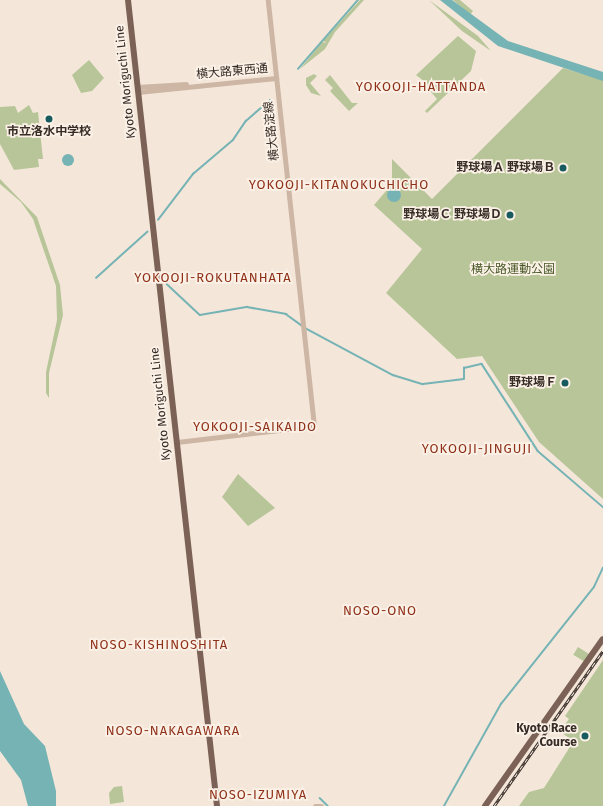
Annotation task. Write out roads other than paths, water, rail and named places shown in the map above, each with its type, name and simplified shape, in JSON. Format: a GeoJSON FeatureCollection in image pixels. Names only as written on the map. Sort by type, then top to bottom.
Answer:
{"type":"FeatureCollection","features":[{"type":"Feature","properties":{"kind":"main road","name":"Kyoto Moriguchi Line"},"geometry":{"type":"LineString","coordinates":[[128,0],[217,806]]}},
{"type":"Feature","properties":{"kind":"main road"},"geometry":{"type":"LineString","coordinates":[[485,806],[603,639]]}},
{"type":"Feature","properties":{"kind":"street","name":"横大路淀線"},"geometry":{"type":"LineString","coordinates":[[177,442],[314,426],[268,0]]}},
{"type":"Feature","properties":{"kind":"street","name":"横大路東西通"},"geometry":{"type":"LineString","coordinates":[[137,89],[180,83],[190,85],[276,78]]}},
{"type":"Feature","properties":{"kind":"street"},"geometry":{"type":"LineString","coordinates":[[315,806],[321,806]]}},
{"type":"Feature","properties":{"kind":"water"},"geometry":{"type":"Polygon","coordinates":[[[440,0],[452,0],[508,41],[603,72],[603,81],[498,46],[440,0]]]}},
{"type":"Feature","properties":{"kind":"water"},"geometry":{"type":"Polygon","coordinates":[[[66,154],[70,154],[74,160],[70,166],[66,166],[62,162],[62,158],[66,154]]]}},
{"type":"Feature","properties":{"kind":"water"},"geometry":{"type":"Polygon","coordinates":[[[394,188],[399,190],[401,195],[399,200],[394,202],[389,200],[387,195],[389,190],[394,188]]]}},
{"type":"Feature","properties":{"kind":"water"},"geometry":{"type":"Polygon","coordinates":[[[0,671],[24,724],[45,746],[56,791],[56,806],[28,806],[21,780],[0,751],[0,671]]]}},
{"type":"Feature","properties":{"kind":"waterway"},"geometry":{"type":"LineString","coordinates":[[298,69],[358,0]]}},
{"type":"Feature","properties":{"kind":"waterway"},"geometry":{"type":"LineString","coordinates":[[158,220],[193,174],[233,140],[246,121],[270,100]]}},
{"type":"Feature","properties":{"kind":"waterway"},"geometry":{"type":"LineString","coordinates":[[96,278],[147,232]]}},
{"type":"Feature","properties":{"kind":"waterway"},"geometry":{"type":"LineString","coordinates":[[167,284],[200,315],[247,307],[286,314],[301,325]]}},
{"type":"Feature","properties":{"kind":"waterway"},"geometry":{"type":"LineString","coordinates":[[305,328],[393,375],[423,384],[464,379],[464,368],[482,364],[538,451],[603,507]]}},
{"type":"Feature","properties":{"kind":"waterway"},"geometry":{"type":"LineString","coordinates":[[444,806],[501,704],[594,587],[603,568]]}},
{"type":"Feature","properties":{"kind":"waterway"},"geometry":{"type":"LineString","coordinates":[[320,798],[328,806]]}},
{"type":"Feature","properties":{"kind":"railway"},"geometry":{"type":"LineString","coordinates":[[494,806],[603,651]]}},
{"type":"Feature","properties":{"kind":"place","name":"市立洛水中学校"},"geometry":{"type":"Point","coordinates":[49,119]}},
{"type":"Feature","properties":{"kind":"place","name":"野球場Ａ 野球場Ｂ"},"geometry":{"type":"Point","coordinates":[563,168]}},
{"type":"Feature","properties":{"kind":"place","name":"野球場Ｃ 野球場Ｄ"},"geometry":{"type":"Point","coordinates":[510,215]}},
{"type":"Feature","properties":{"kind":"place","name":"野球場Ｆ"},"geometry":{"type":"Point","coordinates":[565,383]}},
{"type":"Feature","properties":{"kind":"place","name":"Kyoto Race Course"},"geometry":{"type":"Point","coordinates":[585,736]}},
{"type":"Feature","properties":{"kind":"district","name":"YOKOOJI-HATTANDA"},"geometry":{"type":"Point","coordinates":[421,87]}},
{"type":"Feature","properties":{"kind":"district","name":"YOKOOJI-KITANOKUCHICHO"},"geometry":{"type":"Point","coordinates":[339,185]}},
{"type":"Feature","properties":{"kind":"district","name":"YOKOOJI-ROKUTANHATA"},"geometry":{"type":"Point","coordinates":[213,278]}},
{"type":"Feature","properties":{"kind":"district","name":"YOKOOJI-SAIKAIDO"},"geometry":{"type":"Point","coordinates":[255,427]}},
{"type":"Feature","properties":{"kind":"district","name":"YOKOOJI-JINGUJI"},"geometry":{"type":"Point","coordinates":[477,449]}},
{"type":"Feature","properties":{"kind":"district","name":"NOSO-ONO"},"geometry":{"type":"Point","coordinates":[380,611]}},
{"type":"Feature","properties":{"kind":"district","name":"NOSO-KISHINOSHITA"},"geometry":{"type":"Point","coordinates":[159,645]}},
{"type":"Feature","properties":{"kind":"district","name":"NOSO-NAKAGAWARA"},"geometry":{"type":"Point","coordinates":[173,731]}},
{"type":"Feature","properties":{"kind":"district","name":"NOSO-IZUMIYA"},"geometry":{"type":"Point","coordinates":[258,795]}},
{"type":"Feature","properties":{"kind":"park label","name":"横大路運動公園"},"geometry":{"type":"Point","coordinates":[513,270]}}]}
